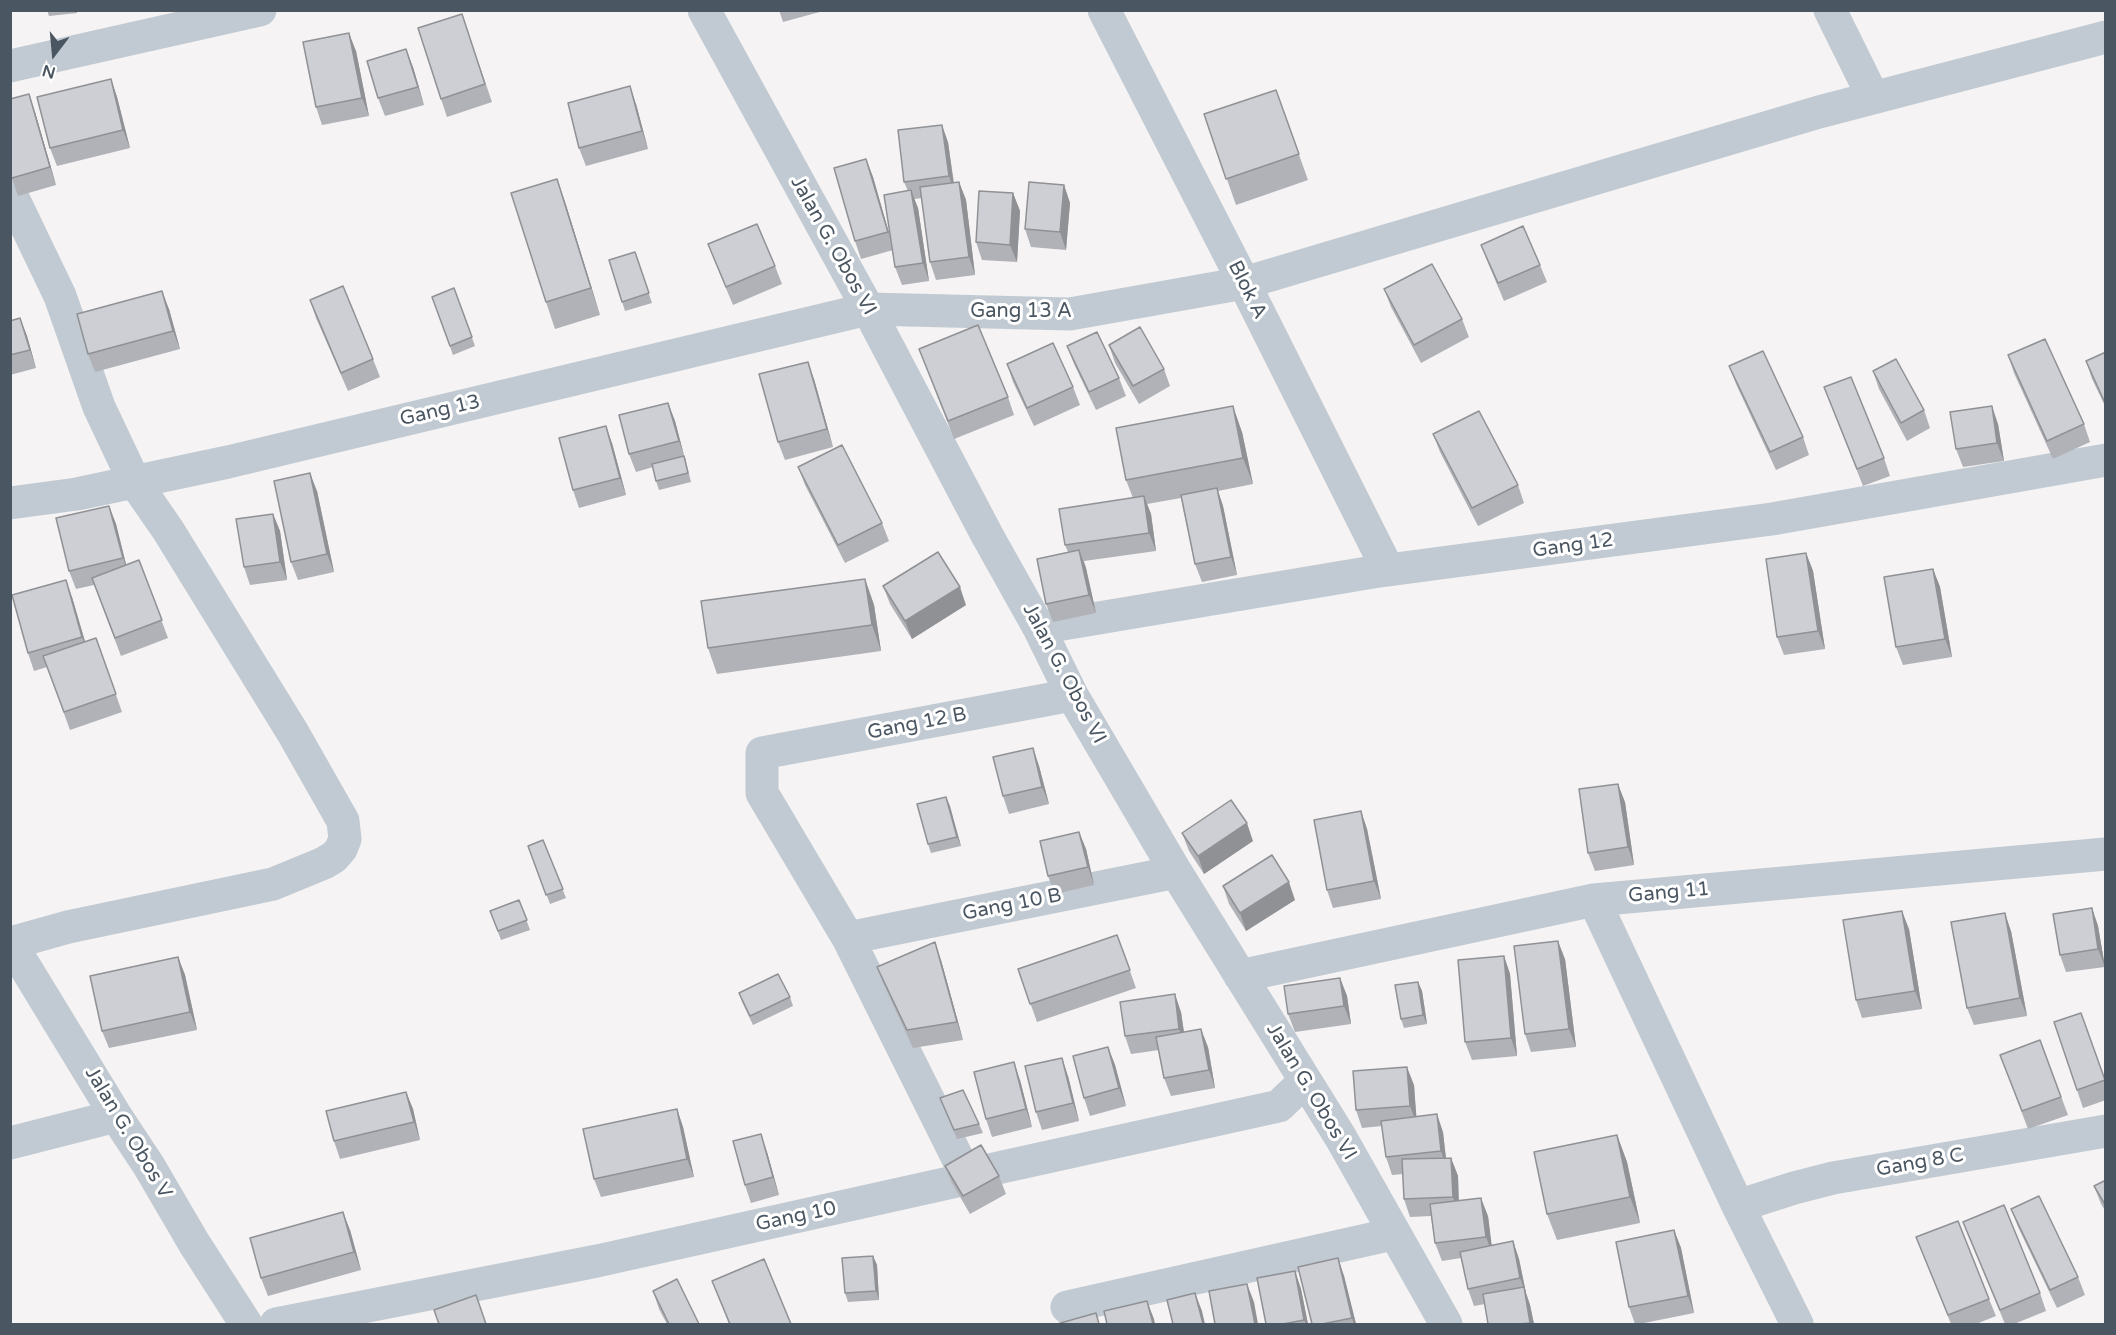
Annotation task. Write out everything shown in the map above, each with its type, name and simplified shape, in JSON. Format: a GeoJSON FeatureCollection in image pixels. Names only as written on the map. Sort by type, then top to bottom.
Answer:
{"type":"FeatureCollection","features":[{"type":"Feature","properties":{"kind":"street"},"geometry":{"type":"LineString","coordinates":[[10,66],[260,10]]}},
{"type":"Feature","properties":{"kind":"street","name":"Jalan G. Obos VI"},"geometry":{"type":"LineString","coordinates":[[704,10],[868,309],[987,535],[1039,628],[1072,695],[1176,872],[1304,1082],[1341,1138],[1393,1234],[1446,1324]]}},
{"type":"Feature","properties":{"kind":"street","name":"Blok A"},"geometry":{"type":"LineString","coordinates":[[1104,10],[1388,570]]}},
{"type":"Feature","properties":{"kind":"street"},"geometry":{"type":"LineString","coordinates":[[1830,10],[1873,97]]}},
{"type":"Feature","properties":{"kind":"street","name":"Gang 13 A"},"geometry":{"type":"LineString","coordinates":[[868,309],[1070,314],[1244,283],[1873,97],[2106,37]]}},
{"type":"Feature","properties":{"kind":"street"},"geometry":{"type":"LineString","coordinates":[[10,192],[60,296],[80,347],[99,407],[134,481],[168,530],[293,733],[343,821],[345,839],[341,849],[334,857],[273,884],[68,927],[11,943]]}},
{"type":"Feature","properties":{"kind":"street","name":"Gang 13"},"geometry":{"type":"LineString","coordinates":[[10,503],[77,494],[240,459],[868,309]]}},
{"type":"Feature","properties":{"kind":"street","name":"Gang 12"},"geometry":{"type":"LineString","coordinates":[[1039,628],[1388,570],[1772,519],[2106,460]]}},
{"type":"Feature","properties":{"kind":"street","name":"Gang 12 B"},"geometry":{"type":"LineString","coordinates":[[848,938],[762,793],[762,753],[1072,695]]}},
{"type":"Feature","properties":{"kind":"street","name":"Gang 11"},"geometry":{"type":"LineString","coordinates":[[1240,976],[1594,900],[2106,854]]}},
{"type":"Feature","properties":{"kind":"street","name":"Gang 10 B"},"geometry":{"type":"LineString","coordinates":[[848,938],[1176,872]]}},
{"type":"Feature","properties":{"kind":"street"},"geometry":{"type":"LineString","coordinates":[[1594,900],[1738,1206],[1797,1324]]}},
{"type":"Feature","properties":{"kind":"street"},"geometry":{"type":"LineString","coordinates":[[848,938],[966,1175]]}},
{"type":"Feature","properties":{"kind":"street","name":"Jalan G. Obos V"},"geometry":{"type":"LineString","coordinates":[[11,943],[246,1324]]}},
{"type":"Feature","properties":{"kind":"street","name":"Gang 10"},"geometry":{"type":"LineString","coordinates":[[276,1324],[620,1256],[953,1182],[966,1175],[1279,1106],[1304,1082]]}},
{"type":"Feature","properties":{"kind":"street"},"geometry":{"type":"LineString","coordinates":[[10,1143],[116,1116]]}},
{"type":"Feature","properties":{"kind":"street","name":"Gang 8 C"},"geometry":{"type":"LineString","coordinates":[[1738,1206],[1833,1178],[2106,1131]]}},
{"type":"Feature","properties":{"kind":"street"},"geometry":{"type":"LineString","coordinates":[[1067,1307],[1393,1234]]}},
{"type":"Feature","properties":{"kind":"building"},"geometry":{"type":"Polygon","coordinates":[[[462,14],[485,84],[441,99],[418,28],[462,14]]]}},
{"type":"Feature","properties":{"kind":"building"},"geometry":{"type":"Polygon","coordinates":[[[349,33],[362,98],[316,107],[303,42],[349,33]]]}},
{"type":"Feature","properties":{"kind":"building"},"geometry":{"type":"Polygon","coordinates":[[[406,49],[418,87],[378,98],[367,61],[406,49]]]}},
{"type":"Feature","properties":{"kind":"building"},"geometry":{"type":"Polygon","coordinates":[[[111,79],[123,130],[50,148],[37,97],[111,79]]]}},
{"type":"Feature","properties":{"kind":"building"},"geometry":{"type":"Polygon","coordinates":[[[630,86],[642,131],[579,148],[568,103],[630,86]]]}},
{"type":"Feature","properties":{"kind":"building"},"geometry":{"type":"Polygon","coordinates":[[[1276,90],[1299,154],[1226,179],[1204,114],[1276,90]]]}},
{"type":"Feature","properties":{"kind":"building"},"geometry":{"type":"Polygon","coordinates":[[[29,94],[50,167],[12,178],[10,174],[10,99],[29,94]]]}},
{"type":"Feature","properties":{"kind":"building"},"geometry":{"type":"Polygon","coordinates":[[[942,125],[949,176],[904,182],[898,130],[942,125]]]}},
{"type":"Feature","properties":{"kind":"building"},"geometry":{"type":"Polygon","coordinates":[[[866,159],[888,232],[855,241],[834,168],[866,159]]]}},
{"type":"Feature","properties":{"kind":"building"},"geometry":{"type":"Polygon","coordinates":[[[557,179],[591,288],[546,302],[511,193],[557,179]]]}},
{"type":"Feature","properties":{"kind":"building"},"geometry":{"type":"Polygon","coordinates":[[[959,182],[969,257],[930,262],[920,187],[959,182]]]}},
{"type":"Feature","properties":{"kind":"building"},"geometry":{"type":"Polygon","coordinates":[[[1029,182],[1064,185],[1060,232],[1025,229],[1029,182]]]}},
{"type":"Feature","properties":{"kind":"building"},"geometry":{"type":"Polygon","coordinates":[[[911,190],[923,263],[895,267],[884,195],[911,190]]]}},
{"type":"Feature","properties":{"kind":"building"},"geometry":{"type":"Polygon","coordinates":[[[979,191],[1013,193],[1010,245],[976,242],[979,191]]]}},
{"type":"Feature","properties":{"kind":"building"},"geometry":{"type":"Polygon","coordinates":[[[757,224],[775,266],[726,287],[708,244],[757,224]]]}},
{"type":"Feature","properties":{"kind":"building"},"geometry":{"type":"Polygon","coordinates":[[[1523,226],[1540,265],[1498,283],[1481,245],[1523,226]]]}},
{"type":"Feature","properties":{"kind":"building"},"geometry":{"type":"Polygon","coordinates":[[[635,252],[649,293],[622,302],[609,260],[635,252]]]}},
{"type":"Feature","properties":{"kind":"building"},"geometry":{"type":"Polygon","coordinates":[[[1432,264],[1462,319],[1414,345],[1384,289],[1432,264]]]}},
{"type":"Feature","properties":{"kind":"building"},"geometry":{"type":"Polygon","coordinates":[[[343,286],[373,359],[341,373],[310,300],[343,286]]]}},
{"type":"Feature","properties":{"kind":"building"},"geometry":{"type":"Polygon","coordinates":[[[454,288],[472,337],[450,346],[432,297],[454,288]]]}},
{"type":"Feature","properties":{"kind":"building"},"geometry":{"type":"Polygon","coordinates":[[[162,291],[173,331],[88,354],[77,314],[162,291]]]}},
{"type":"Feature","properties":{"kind":"building"},"geometry":{"type":"Polygon","coordinates":[[[20,318],[30,350],[10,355],[10,321],[20,318]]]}},
{"type":"Feature","properties":{"kind":"building"},"geometry":{"type":"Polygon","coordinates":[[[978,325],[1008,397],[948,421],[919,349],[978,325]]]}},
{"type":"Feature","properties":{"kind":"building"},"geometry":{"type":"Polygon","coordinates":[[[1140,327],[1164,369],[1133,386],[1109,345],[1140,327]]]}},
{"type":"Feature","properties":{"kind":"building"},"geometry":{"type":"Polygon","coordinates":[[[1097,332],[1119,378],[1089,392],[1067,346],[1097,332]]]}},
{"type":"Feature","properties":{"kind":"building"},"geometry":{"type":"Polygon","coordinates":[[[2045,339],[2084,424],[2047,441],[2008,355],[2045,339]]]}},
{"type":"Feature","properties":{"kind":"building"},"geometry":{"type":"Polygon","coordinates":[[[1053,343],[1073,387],[1027,408],[1007,364],[1053,343]]]}},
{"type":"Feature","properties":{"kind":"building"},"geometry":{"type":"Polygon","coordinates":[[[1763,351],[1803,437],[1770,452],[1729,366],[1763,351]]]}},
{"type":"Feature","properties":{"kind":"building"},"geometry":{"type":"Polygon","coordinates":[[[2106,352],[2106,405],[2086,361],[2106,352]]]}},
{"type":"Feature","properties":{"kind":"building"},"geometry":{"type":"Polygon","coordinates":[[[1896,359],[1924,410],[1901,423],[1873,371],[1896,359]]]}},
{"type":"Feature","properties":{"kind":"building"},"geometry":{"type":"Polygon","coordinates":[[[808,362],[827,429],[778,442],[759,374],[808,362]]]}},
{"type":"Feature","properties":{"kind":"building"},"geometry":{"type":"Polygon","coordinates":[[[1851,377],[1884,458],[1857,469],[1824,387],[1851,377]]]}},
{"type":"Feature","properties":{"kind":"building"},"geometry":{"type":"Polygon","coordinates":[[[668,403],[679,441],[629,454],[619,415],[668,403]]]}},
{"type":"Feature","properties":{"kind":"building"},"geometry":{"type":"Polygon","coordinates":[[[1233,406],[1243,458],[1126,480],[1116,428],[1233,406]]]}},
{"type":"Feature","properties":{"kind":"building"},"geometry":{"type":"Polygon","coordinates":[[[1992,406],[1997,443],[1956,449],[1950,412],[1992,406]]]}},
{"type":"Feature","properties":{"kind":"building"},"geometry":{"type":"Polygon","coordinates":[[[1479,411],[1518,485],[1472,508],[1433,434],[1479,411]]]}},
{"type":"Feature","properties":{"kind":"building"},"geometry":{"type":"Polygon","coordinates":[[[606,426],[620,478],[573,490],[559,438],[606,426]]]}},
{"type":"Feature","properties":{"kind":"building"},"geometry":{"type":"Polygon","coordinates":[[[842,445],[882,523],[838,545],[798,467],[842,445]]]}},
{"type":"Feature","properties":{"kind":"building"},"geometry":{"type":"Polygon","coordinates":[[[684,456],[688,473],[656,481],[652,464],[684,456]]]}},
{"type":"Feature","properties":{"kind":"building"},"geometry":{"type":"Polygon","coordinates":[[[310,473],[327,554],[291,562],[274,481],[310,473]]]}},
{"type":"Feature","properties":{"kind":"building"},"geometry":{"type":"Polygon","coordinates":[[[1217,488],[1231,557],[1195,564],[1181,495],[1217,488]]]}},
{"type":"Feature","properties":{"kind":"building"},"geometry":{"type":"Polygon","coordinates":[[[1144,496],[1149,533],[1065,545],[1059,509],[1144,496]]]}},
{"type":"Feature","properties":{"kind":"building"},"geometry":{"type":"Polygon","coordinates":[[[109,506],[123,558],[69,571],[56,518],[109,506]]]}},
{"type":"Feature","properties":{"kind":"building"},"geometry":{"type":"Polygon","coordinates":[[[273,514],[280,562],[244,567],[236,519],[273,514]]]}},
{"type":"Feature","properties":{"kind":"building"},"geometry":{"type":"Polygon","coordinates":[[[1079,550],[1089,595],[1046,604],[1037,559],[1079,550]]]}},
{"type":"Feature","properties":{"kind":"building"},"geometry":{"type":"Polygon","coordinates":[[[938,552],[960,587],[905,621],[883,586],[938,552]]]}},
{"type":"Feature","properties":{"kind":"building"},"geometry":{"type":"Polygon","coordinates":[[[1806,553],[1818,631],[1777,637],[1766,559],[1806,553]]]}},
{"type":"Feature","properties":{"kind":"building"},"geometry":{"type":"Polygon","coordinates":[[[139,560],[162,620],[115,638],[92,578],[139,560]]]}},
{"type":"Feature","properties":{"kind":"building"},"geometry":{"type":"Polygon","coordinates":[[[1933,569],[1945,639],[1896,647],[1884,577],[1933,569]]]}},
{"type":"Feature","properties":{"kind":"building"},"geometry":{"type":"Polygon","coordinates":[[[865,579],[872,625],[708,648],[701,601],[865,579]]]}},
{"type":"Feature","properties":{"kind":"building"},"geometry":{"type":"Polygon","coordinates":[[[66,580],[82,637],[28,653],[12,595],[66,580]]]}},
{"type":"Feature","properties":{"kind":"building"},"geometry":{"type":"Polygon","coordinates":[[[96,638],[116,694],[64,712],[43,656],[96,638]]]}},
{"type":"Feature","properties":{"kind":"building"},"geometry":{"type":"Polygon","coordinates":[[[1033,748],[1042,787],[1003,796],[993,757],[1033,748]]]}},
{"type":"Feature","properties":{"kind":"building"},"geometry":{"type":"Polygon","coordinates":[[[1618,784],[1628,847],[1588,853],[1579,789],[1618,784]]]}},
{"type":"Feature","properties":{"kind":"building"},"geometry":{"type":"Polygon","coordinates":[[[946,797],[957,837],[928,844],[917,804],[946,797]]]}},
{"type":"Feature","properties":{"kind":"building"},"geometry":{"type":"Polygon","coordinates":[[[1231,800],[1247,823],[1198,856],[1182,833],[1231,800]]]}},
{"type":"Feature","properties":{"kind":"building"},"geometry":{"type":"Polygon","coordinates":[[[1361,811],[1374,881],[1327,890],[1314,820],[1361,811]]]}},
{"type":"Feature","properties":{"kind":"building"},"geometry":{"type":"Polygon","coordinates":[[[1079,832],[1088,867],[1048,876],[1040,841],[1079,832]]]}},
{"type":"Feature","properties":{"kind":"building"},"geometry":{"type":"Polygon","coordinates":[[[543,840],[563,889],[546,895],[528,846],[543,840]]]}},
{"type":"Feature","properties":{"kind":"building"},"geometry":{"type":"Polygon","coordinates":[[[1272,855],[1289,882],[1240,913],[1223,886],[1272,855]]]}},
{"type":"Feature","properties":{"kind":"building"},"geometry":{"type":"Polygon","coordinates":[[[519,900],[527,920],[498,931],[490,911],[519,900]]]}},
{"type":"Feature","properties":{"kind":"building"},"geometry":{"type":"Polygon","coordinates":[[[2092,908],[2098,949],[2060,955],[2053,914],[2092,908]]]}},
{"type":"Feature","properties":{"kind":"building"},"geometry":{"type":"Polygon","coordinates":[[[1902,911],[1915,991],[1856,1000],[1843,920],[1902,911]]]}},
{"type":"Feature","properties":{"kind":"building"},"geometry":{"type":"Polygon","coordinates":[[[2005,913],[2020,998],[1967,1008],[1951,922],[2005,913]]]}},
{"type":"Feature","properties":{"kind":"building"},"geometry":{"type":"Polygon","coordinates":[[[1117,935],[1130,970],[1030,1004],[1018,969],[1117,935]]]}},
{"type":"Feature","properties":{"kind":"building"},"geometry":{"type":"Polygon","coordinates":[[[1558,941],[1569,1029],[1525,1034],[1514,946],[1558,941]]]}},
{"type":"Feature","properties":{"kind":"building"},"geometry":{"type":"Polygon","coordinates":[[[935,942],[957,1022],[907,1030],[877,967],[935,942]]]}},
{"type":"Feature","properties":{"kind":"building"},"geometry":{"type":"Polygon","coordinates":[[[1504,956],[1511,1038],[1465,1042],[1458,960],[1504,956]]]}},
{"type":"Feature","properties":{"kind":"building"},"geometry":{"type":"Polygon","coordinates":[[[178,957],[190,1012],[102,1031],[90,976],[178,957]]]}},
{"type":"Feature","properties":{"kind":"building"},"geometry":{"type":"Polygon","coordinates":[[[778,974],[790,997],[750,1016],[739,993],[778,974]]]}},
{"type":"Feature","properties":{"kind":"building"},"geometry":{"type":"Polygon","coordinates":[[[1340,978],[1344,1006],[1288,1014],[1284,986],[1340,978]]]}},
{"type":"Feature","properties":{"kind":"building"},"geometry":{"type":"Polygon","coordinates":[[[1418,982],[1423,1015],[1401,1019],[1395,985],[1418,982]]]}},
{"type":"Feature","properties":{"kind":"building"},"geometry":{"type":"Polygon","coordinates":[[[1175,994],[1179,1029],[1125,1036],[1120,1002],[1175,994]]]}},
{"type":"Feature","properties":{"kind":"building"},"geometry":{"type":"Polygon","coordinates":[[[2081,1013],[2105,1080],[2077,1090],[2054,1022],[2081,1013]]]}},
{"type":"Feature","properties":{"kind":"building"},"geometry":{"type":"Polygon","coordinates":[[[1201,1029],[1209,1070],[1164,1078],[1156,1037],[1201,1029]]]}},
{"type":"Feature","properties":{"kind":"building"},"geometry":{"type":"Polygon","coordinates":[[[2040,1040],[2061,1097],[2022,1111],[2000,1055],[2040,1040]]]}},
{"type":"Feature","properties":{"kind":"building"},"geometry":{"type":"Polygon","coordinates":[[[1108,1047],[1119,1088],[1084,1098],[1073,1056],[1108,1047]]]}},
{"type":"Feature","properties":{"kind":"building"},"geometry":{"type":"Polygon","coordinates":[[[1062,1058],[1073,1103],[1036,1112],[1025,1066],[1062,1058]]]}},
{"type":"Feature","properties":{"kind":"building"},"geometry":{"type":"Polygon","coordinates":[[[1014,1062],[1026,1109],[986,1119],[974,1072],[1014,1062]]]}},
{"type":"Feature","properties":{"kind":"building"},"geometry":{"type":"Polygon","coordinates":[[[1407,1067],[1410,1106],[1356,1110],[1353,1071],[1407,1067]]]}},
{"type":"Feature","properties":{"kind":"building"},"geometry":{"type":"Polygon","coordinates":[[[963,1090],[979,1124],[954,1130],[940,1098],[963,1090]]]}},
{"type":"Feature","properties":{"kind":"building"},"geometry":{"type":"Polygon","coordinates":[[[406,1092],[414,1122],[334,1141],[326,1111],[406,1092]]]}},
{"type":"Feature","properties":{"kind":"building"},"geometry":{"type":"Polygon","coordinates":[[[677,1109],[687,1159],[594,1179],[583,1129],[677,1109]]]}},
{"type":"Feature","properties":{"kind":"building"},"geometry":{"type":"Polygon","coordinates":[[[1437,1114],[1441,1151],[1386,1157],[1381,1121],[1437,1114]]]}},
{"type":"Feature","properties":{"kind":"building"},"geometry":{"type":"Polygon","coordinates":[[[761,1134],[773,1177],[745,1185],[733,1141],[761,1134]]]}},
{"type":"Feature","properties":{"kind":"building"},"geometry":{"type":"Polygon","coordinates":[[[1617,1135],[1630,1197],[1547,1214],[1534,1152],[1617,1135]]]}},
{"type":"Feature","properties":{"kind":"building"},"geometry":{"type":"Polygon","coordinates":[[[981,1145],[999,1176],[963,1196],[945,1166],[981,1145]]]}},
{"type":"Feature","properties":{"kind":"building"},"geometry":{"type":"Polygon","coordinates":[[[1451,1158],[1453,1197],[1404,1199],[1402,1159],[1451,1158]]]}},
{"type":"Feature","properties":{"kind":"building"},"geometry":{"type":"Polygon","coordinates":[[[2106,1180],[2106,1206],[2094,1186],[2106,1180]]]}},
{"type":"Feature","properties":{"kind":"building"},"geometry":{"type":"Polygon","coordinates":[[[2039,1196],[2078,1277],[2050,1290],[2011,1209],[2039,1196]]]}},
{"type":"Feature","properties":{"kind":"building"},"geometry":{"type":"Polygon","coordinates":[[[1481,1198],[1486,1237],[1435,1243],[1430,1204],[1481,1198]]]}},
{"type":"Feature","properties":{"kind":"building"},"geometry":{"type":"Polygon","coordinates":[[[2004,1205],[2040,1293],[2000,1310],[1963,1222],[2004,1205]]]}},
{"type":"Feature","properties":{"kind":"building"},"geometry":{"type":"Polygon","coordinates":[[[343,1212],[354,1252],[261,1278],[250,1238],[343,1212]]]}},
{"type":"Feature","properties":{"kind":"building"},"geometry":{"type":"Polygon","coordinates":[[[1958,1221],[1989,1299],[1948,1315],[1916,1237],[1958,1221]]]}},
{"type":"Feature","properties":{"kind":"building"},"geometry":{"type":"Polygon","coordinates":[[[1674,1230],[1688,1296],[1629,1307],[1616,1242],[1674,1230]]]}},
{"type":"Feature","properties":{"kind":"building"},"geometry":{"type":"Polygon","coordinates":[[[1513,1241],[1520,1278],[1468,1289],[1460,1252],[1513,1241]]]}},
{"type":"Feature","properties":{"kind":"building"},"geometry":{"type":"Polygon","coordinates":[[[873,1256],[876,1291],[845,1293],[842,1258],[873,1256]]]}},
{"type":"Feature","properties":{"kind":"building"},"geometry":{"type":"Polygon","coordinates":[[[1338,1258],[1352,1318],[1312,1324],[1298,1267],[1338,1258]]]}},
{"type":"Feature","properties":{"kind":"building"},"geometry":{"type":"Polygon","coordinates":[[[764,1259],[791,1324],[730,1324],[712,1281],[764,1259]]]}},
{"type":"Feature","properties":{"kind":"building"},"geometry":{"type":"Polygon","coordinates":[[[1295,1271],[1304,1320],[1266,1324],[1257,1278],[1295,1271]]]}},
{"type":"Feature","properties":{"kind":"building"},"geometry":{"type":"Polygon","coordinates":[[[677,1279],[699,1324],[669,1324],[653,1291],[677,1279]]]}},
{"type":"Feature","properties":{"kind":"building"},"geometry":{"type":"Polygon","coordinates":[[[1247,1284],[1255,1324],[1215,1324],[1209,1291],[1247,1284]]]}},
{"type":"Feature","properties":{"kind":"building"},"geometry":{"type":"Polygon","coordinates":[[[1524,1287],[1530,1323],[1488,1324],[1483,1294],[1524,1287]]]}},
{"type":"Feature","properties":{"kind":"building"},"geometry":{"type":"Polygon","coordinates":[[[1195,1293],[1203,1324],[1173,1324],[1167,1300],[1195,1293]]]}},
{"type":"Feature","properties":{"kind":"building"},"geometry":{"type":"Polygon","coordinates":[[[476,1295],[486,1324],[439,1324],[434,1310],[476,1295]]]}},
{"type":"Feature","properties":{"kind":"building"},"geometry":{"type":"Polygon","coordinates":[[[1147,1301],[1153,1324],[1107,1324],[1104,1311],[1147,1301]]]}},
{"type":"Feature","properties":{"kind":"building"},"geometry":{"type":"Polygon","coordinates":[[[1096,1313],[1099,1324],[1057,1324],[1096,1313]]]}}]}
